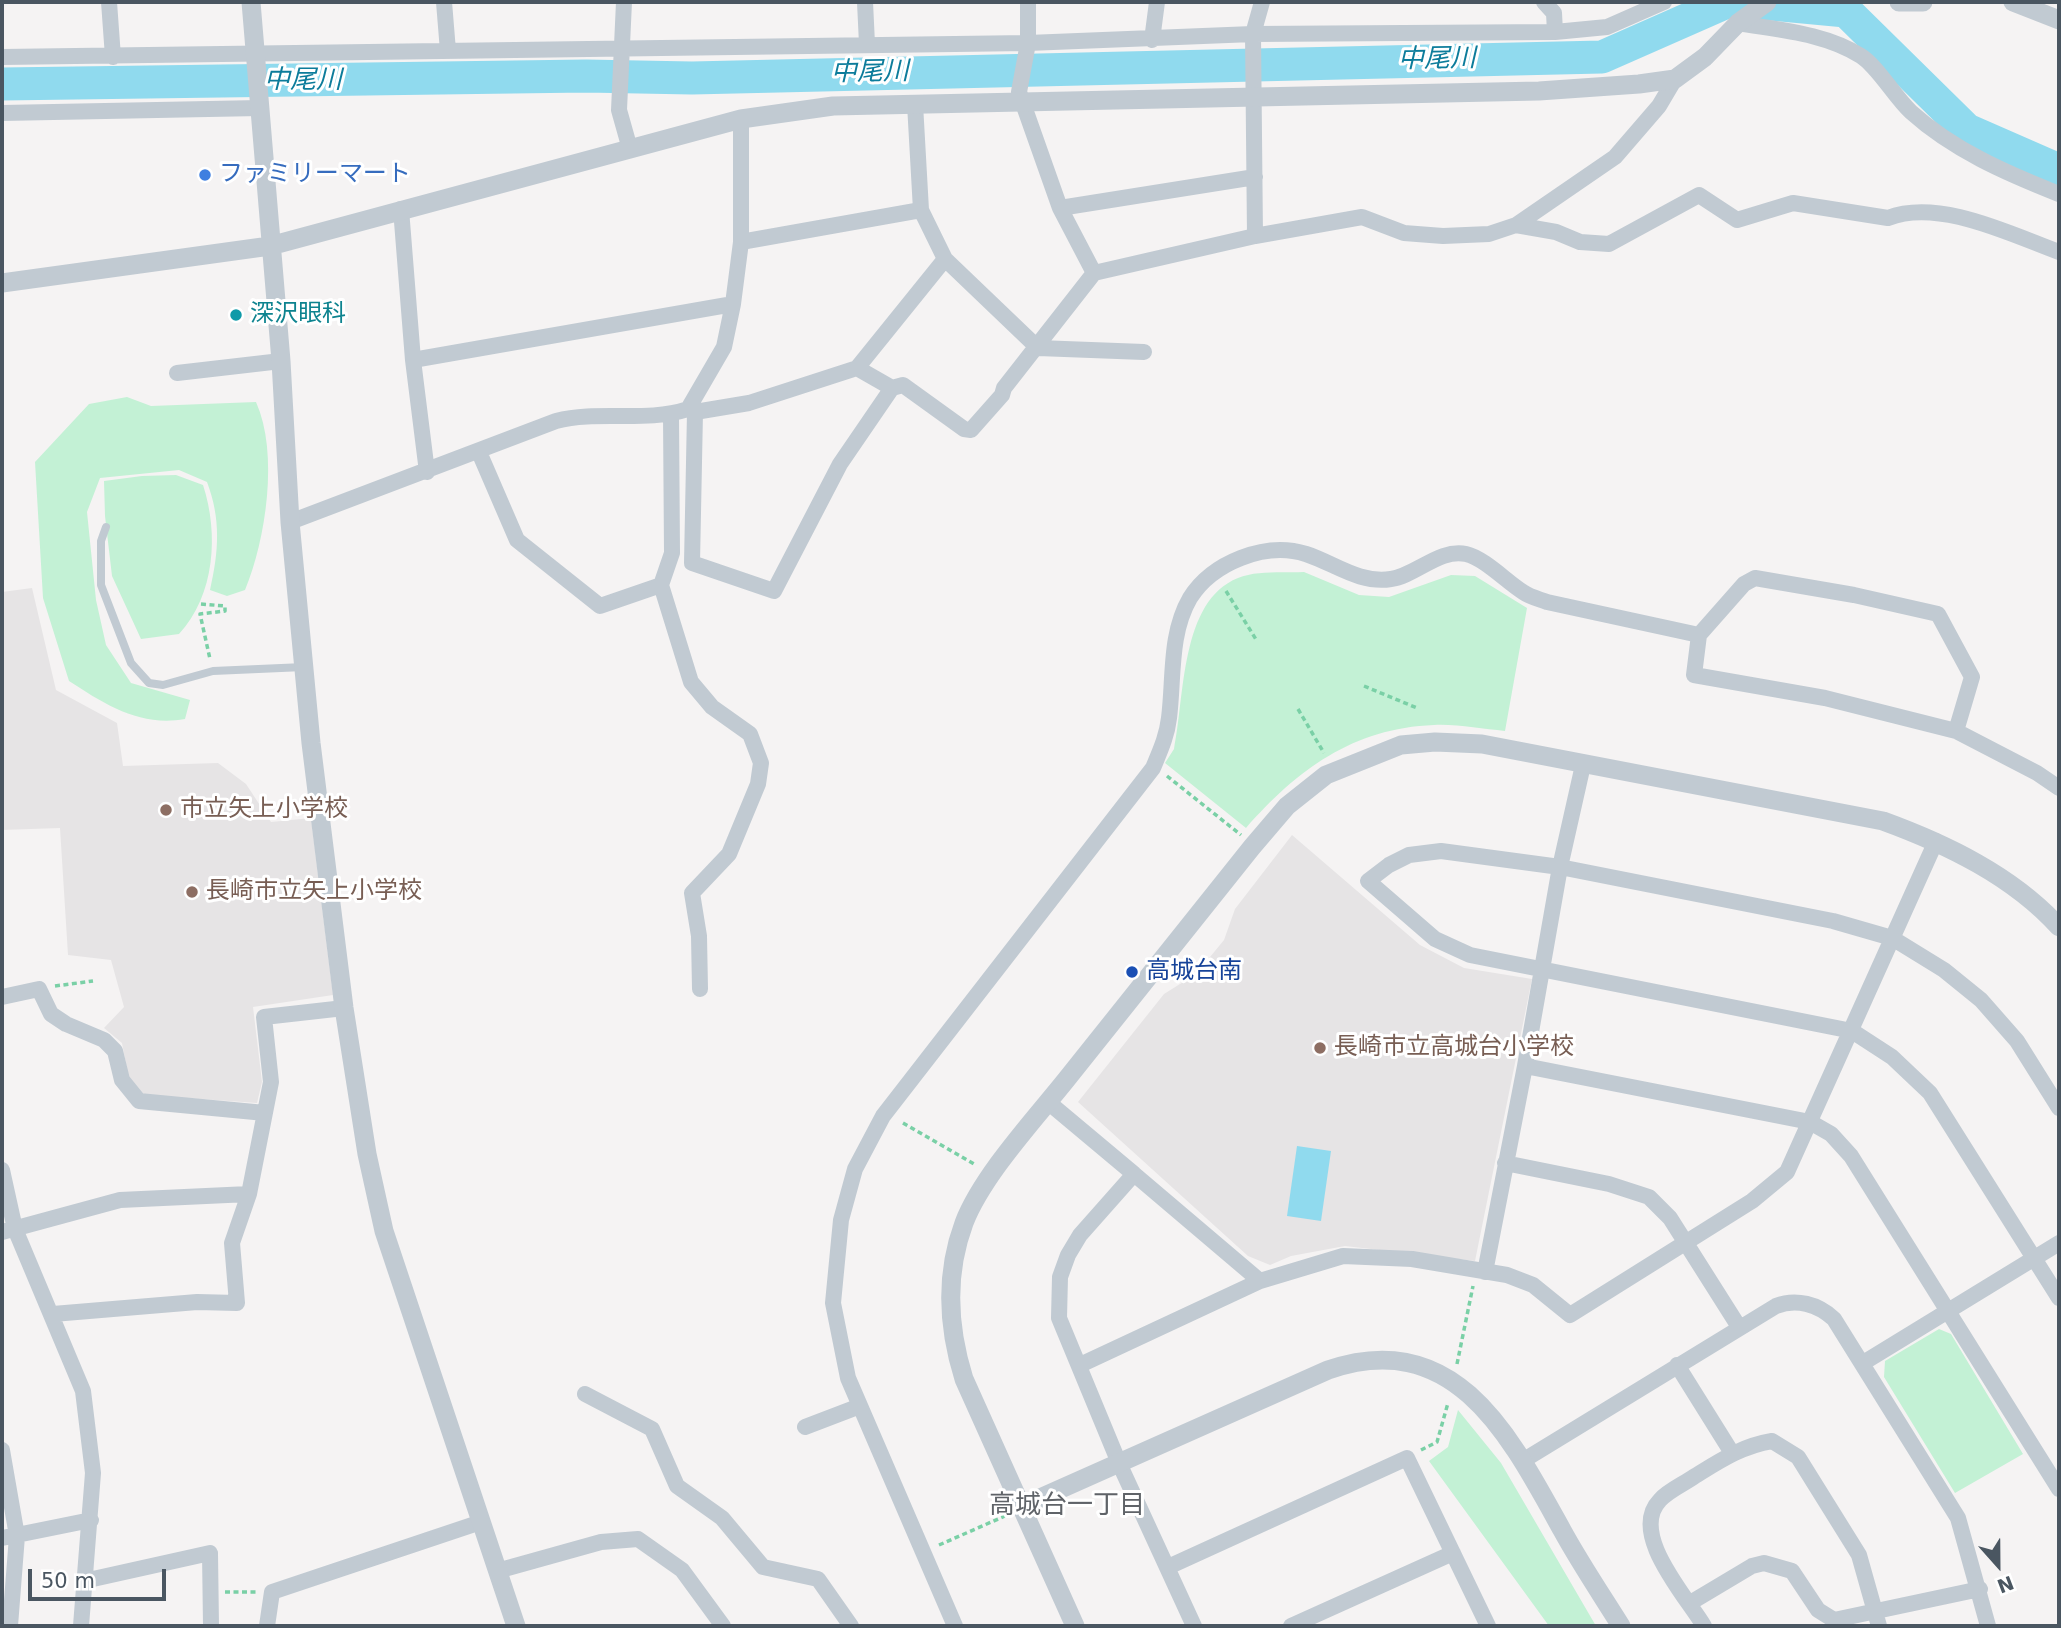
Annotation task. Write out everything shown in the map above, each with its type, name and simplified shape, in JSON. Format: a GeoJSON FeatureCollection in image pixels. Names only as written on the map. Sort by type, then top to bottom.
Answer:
{"type":"FeatureCollection","features":[{"type":"Feature","properties":{"kind":"street"},"geometry":{"type":"LineString","coordinates":[[109,2],[113,57]]}},
{"type":"Feature","properties":{"kind":"street"},"geometry":{"type":"LineString","coordinates":[[251,2],[281,361],[290,522],[304,667],[344,1007],[367,1154],[384,1231],[516,1626]]}},
{"type":"Feature","properties":{"kind":"street"},"geometry":{"type":"LineString","coordinates":[[444,2],[447,51]]}},
{"type":"Feature","properties":{"kind":"street"},"geometry":{"type":"LineString","coordinates":[[624,2],[618,90],[619,110],[631,149]]}},
{"type":"Feature","properties":{"kind":"street"},"geometry":{"type":"LineString","coordinates":[[865,2],[867,44]]}},
{"type":"Feature","properties":{"kind":"street"},"geometry":{"type":"LineString","coordinates":[[1028,2],[1028,43],[1021,97],[1060,208],[1094,273]]}},
{"type":"Feature","properties":{"kind":"street"},"geometry":{"type":"LineString","coordinates":[[1152,40],[1157,2]]}},
{"type":"Feature","properties":{"kind":"street"},"geometry":{"type":"LineString","coordinates":[[1255,236],[1254,34],[1262,2]]}},
{"type":"Feature","properties":{"kind":"street"},"geometry":{"type":"LineString","coordinates":[[1544,2],[1554,13],[1555,32]]}},
{"type":"Feature","properties":{"kind":"street"},"geometry":{"type":"LineString","coordinates":[[2,57],[1028,43],[1254,34],[1555,32],[1607,27],[1664,2]]}},
{"type":"Feature","properties":{"kind":"street"},"geometry":{"type":"LineString","coordinates":[[741,119],[741,242],[733,304],[724,346],[692,411],[692,563],[774,591],[840,464],[892,388],[903,385],[964,429],[971,430],[1038,348],[1094,273],[1255,236],[1362,217],[1404,233],[1443,236],[1489,234],[1516,225],[1615,157],[1659,106],[1675,79],[1705,57],[1738,23],[1767,2]]}},
{"type":"Feature","properties":{"kind":"street"},"geometry":{"type":"LineString","coordinates":[[1899,2],[1923,2]]}},
{"type":"Feature","properties":{"kind":"street"},"geometry":{"type":"LineString","coordinates":[[2013,2],[2059,20]]}},
{"type":"Feature","properties":{"kind":"street"},"geometry":{"type":"LineString","coordinates":[[1738,23],[1821,37],[1863,57],[1896,98],[1932,131],[2001,171],[2059,194]]}},
{"type":"Feature","properties":{"kind":"street"},"geometry":{"type":"LineString","coordinates":[[2,283],[270,246],[741,119],[833,106],[1021,97],[1539,91],[1675,79]]}},
{"type":"Feature","properties":{"kind":"street"},"geometry":{"type":"LineString","coordinates":[[915,104],[921,210],[945,259],[1038,348],[1144,352]]}},
{"type":"Feature","properties":{"kind":"street"},"geometry":{"type":"LineString","coordinates":[[2,113],[260,105]]}},
{"type":"Feature","properties":{"kind":"street"},"geometry":{"type":"LineString","coordinates":[[1060,208],[1255,177]]}},
{"type":"Feature","properties":{"kind":"street"},"geometry":{"type":"LineString","coordinates":[[1516,225],[1556,233],[1580,242],[1609,244],[1699,195],[1737,220],[1793,203],[1888,218],[1902,212],[1927,210],[2007,232],[2059,251]]}},
{"type":"Feature","properties":{"kind":"street"},"geometry":{"type":"LineString","coordinates":[[401,209],[413,360],[426,472]]}},
{"type":"Feature","properties":{"kind":"street"},"geometry":{"type":"LineString","coordinates":[[741,242],[921,210]]}},
{"type":"Feature","properties":{"kind":"street"},"geometry":{"type":"LineString","coordinates":[[290,522],[572,417],[671,415],[749,403],[857,368],[945,259]]}},
{"type":"Feature","properties":{"kind":"street"},"geometry":{"type":"LineString","coordinates":[[413,360],[733,304]]}},
{"type":"Feature","properties":{"kind":"street"},"geometry":{"type":"LineString","coordinates":[[177,373],[281,361]]}},
{"type":"Feature","properties":{"kind":"street"},"geometry":{"type":"LineString","coordinates":[[857,368],[892,388]]}},
{"type":"Feature","properties":{"kind":"street"},"geometry":{"type":"LineString","coordinates":[[671,415],[672,553],[661,585],[691,682],[712,707],[750,734],[761,763],[758,784],[729,854],[692,893],[699,936],[701,989]]}},
{"type":"Feature","properties":{"kind":"street"},"geometry":{"type":"LineString","coordinates":[[479,452],[517,540],[600,606],[661,585]]}},
{"type":"Feature","properties":{"kind":"street"},"geometry":{"type":"LineString","coordinates":[[955,1626],[848,1378],[833,1303],[841,1220],[855,1169],[883,1116],[1153,768],[1166,736],[1170,717],[1178,626],[1190,599],[1208,576],[1232,561],[1273,551],[1304,553],[1351,574],[1373,580],[1393,579],[1444,557],[1465,554],[1501,575],[1525,594],[1547,602],[1699,635]]}},
{"type":"Feature","properties":{"kind":"street"},"geometry":{"type":"LineString","coordinates":[[1956,731],[1972,677],[1938,614],[1854,595],[1755,578],[1744,584],[1699,635],[1695,675],[1825,698],[1956,731],[2037,773],[2059,788]]}},
{"type":"Feature","properties":{"kind":"street"},"geometry":{"type":"LineString","coordinates":[[1075,1626],[1014,1511],[954,1347],[951,1277],[964,1223],[977,1195],[1048,1102],[1261,837],[1287,806],[1326,775],[1401,745],[1435,742],[1482,744],[1883,821],[1936,841],[2025,897],[2059,927]]}},
{"type":"Feature","properties":{"kind":"street"},"geometry":{"type":"LineString","coordinates":[[1481,1271],[1525,1066],[1560,867],[1583,765]]}},
{"type":"Feature","properties":{"kind":"street"},"geometry":{"type":"LineString","coordinates":[[1080,1365],[1260,1282],[1343,1256],[1412,1259],[1507,1275],[1533,1285],[1570,1315],[1774,1186],[1796,1156],[1936,841]]}},
{"type":"Feature","properties":{"kind":"street"},"geometry":{"type":"LineString","coordinates":[[2059,1108],[2017,1041],[1981,1000],[1944,970],[1892,938],[1833,921],[1560,867],[1441,851],[1409,855],[1389,865],[1368,881],[1402,914],[1453,949],[1852,1031],[1892,1057],[1930,1093],[2059,1298]]}},
{"type":"Feature","properties":{"kind":"street"},"geometry":{"type":"LineString","coordinates":[[2,997],[39,989],[51,1014],[66,1024],[104,1040],[115,1051],[122,1080],[139,1101],[265,1113]]}},
{"type":"Feature","properties":{"kind":"street"},"geometry":{"type":"LineString","coordinates":[[53,1314],[197,1302],[237,1303],[232,1243],[249,1194],[271,1082],[264,1017],[344,1007]]}},
{"type":"Feature","properties":{"kind":"street"},"geometry":{"type":"LineString","coordinates":[[1525,1066],[1810,1122],[1831,1134],[1851,1156],[2059,1489]]}},
{"type":"Feature","properties":{"kind":"street"},"geometry":{"type":"LineString","coordinates":[[1048,1102],[1260,1282]]}},
{"type":"Feature","properties":{"kind":"street"},"geometry":{"type":"LineString","coordinates":[[1505,1163],[1609,1184],[1648,1198],[1670,1218],[1739,1327]]}},
{"type":"Feature","properties":{"kind":"street"},"geometry":{"type":"LineString","coordinates":[[2,1170],[8,1231],[53,1314],[83,1391],[93,1473],[81,1626]]}},
{"type":"Feature","properties":{"kind":"street"},"geometry":{"type":"LineString","coordinates":[[1134,1174],[1080,1235],[1060,1277],[1059,1318],[1119,1462],[1194,1626]]}},
{"type":"Feature","properties":{"kind":"street"},"geometry":{"type":"LineString","coordinates":[[8,1231],[120,1200],[249,1194]]}},
{"type":"Feature","properties":{"kind":"street"},"geometry":{"type":"LineString","coordinates":[[1863,1363],[2059,1243]]}},
{"type":"Feature","properties":{"kind":"street"},"geometry":{"type":"LineString","coordinates":[[1524,1460],[1739,1327],[1784,1303],[1814,1306],[1834,1319],[1958,1518],[1989,1626]]}},
{"type":"Feature","properties":{"kind":"street"},"geometry":{"type":"LineString","coordinates":[[1014,1511],[1119,1462],[1345,1364],[1365,1360],[1414,1363],[1453,1380],[1470,1392],[1495,1420],[1524,1460],[1621,1626]]}},
{"type":"Feature","properties":{"kind":"street"},"geometry":{"type":"LineString","coordinates":[[1677,1365],[1732,1453]]}},
{"type":"Feature","properties":{"kind":"street"},"geometry":{"type":"LineString","coordinates":[[585,1394],[652,1429],[677,1486],[722,1518],[763,1566],[818,1579],[851,1626]]}},
{"type":"Feature","properties":{"kind":"street"},"geometry":{"type":"LineString","coordinates":[[805,1427],[860,1406]]}},
{"type":"Feature","properties":{"kind":"street"},"geometry":{"type":"LineString","coordinates":[[1704,1626],[1662,1562],[1648,1522],[1661,1498],[1732,1453],[1772,1441],[1798,1457],[1859,1555],[1877,1619]]}},
{"type":"Feature","properties":{"kind":"street"},"geometry":{"type":"LineString","coordinates":[[2,1450],[9,1537],[9,1626]]}},
{"type":"Feature","properties":{"kind":"street"},"geometry":{"type":"LineString","coordinates":[[1168,1567],[1407,1458],[1488,1626]]}},
{"type":"Feature","properties":{"kind":"street"},"geometry":{"type":"LineString","coordinates":[[9,1537],[91,1520]]}},
{"type":"Feature","properties":{"kind":"street"},"geometry":{"type":"LineString","coordinates":[[267,1626],[272,1592],[481,1522]]}},
{"type":"Feature","properties":{"kind":"street"},"geometry":{"type":"LineString","coordinates":[[498,1571],[601,1542],[638,1539],[682,1570],[723,1626]]}},
{"type":"Feature","properties":{"kind":"street"},"geometry":{"type":"LineString","coordinates":[[85,1581],[210,1553],[211,1626]]}},
{"type":"Feature","properties":{"kind":"street"},"geometry":{"type":"LineString","coordinates":[[1291,1626],[1453,1553]]}},
{"type":"Feature","properties":{"kind":"street"},"geometry":{"type":"LineString","coordinates":[[1690,1603],[1752,1566],[1763,1563],[1792,1571],[1827,1617],[1877,1619],[1980,1589]]}},
{"type":"Feature","properties":{"kind":"lane"},"geometry":{"type":"LineString","coordinates":[[106,527],[101,541],[102,585],[131,663],[149,683],[163,685],[213,671],[304,667]]}},
{"type":"Feature","properties":{"kind":"path"},"geometry":{"type":"LineString","coordinates":[[1226,591],[1257,641]]}},
{"type":"Feature","properties":{"kind":"path"},"geometry":{"type":"LineString","coordinates":[[201,604],[225,606],[225,611],[200,614],[213,671]]}},
{"type":"Feature","properties":{"kind":"path"},"geometry":{"type":"LineString","coordinates":[[1364,686],[1417,708]]}},
{"type":"Feature","properties":{"kind":"path"},"geometry":{"type":"LineString","coordinates":[[1298,709],[1324,753]]}},
{"type":"Feature","properties":{"kind":"path"},"geometry":{"type":"LineString","coordinates":[[1161,771],[1242,836]]}},
{"type":"Feature","properties":{"kind":"path"},"geometry":{"type":"LineString","coordinates":[[39,989],[93,981]]}},
{"type":"Feature","properties":{"kind":"path"},"geometry":{"type":"LineString","coordinates":[[903,1123],[976,1165]]}},
{"type":"Feature","properties":{"kind":"path"},"geometry":{"type":"LineString","coordinates":[[1453,1380],[1481,1271]]}},
{"type":"Feature","properties":{"kind":"path"},"geometry":{"type":"LineString","coordinates":[[1413,1454],[1437,1442],[1448,1401]]}},
{"type":"Feature","properties":{"kind":"path"},"geometry":{"type":"LineString","coordinates":[[923,1552],[1014,1511]]}},
{"type":"Feature","properties":{"kind":"path"},"geometry":{"type":"LineString","coordinates":[[211,1591],[272,1592]]}},
{"type":"Feature","properties":{"kind":"shaded area","name":"長崎市立矢上小学校"},"geometry":{"type":"Polygon","coordinates":[[[32,588],[56,690],[117,723],[123,766],[218,763],[246,784],[271,822],[311,818],[333,995],[253,1007],[262,1082],[257,1103],[144,1095],[129,1080],[122,1043],[104,1028],[124,1007],[111,960],[68,955],[60,828],[2,830],[2,592],[32,588]]]}},
{"type":"Feature","properties":{"kind":"shaded area","name":"長崎市立高城台小学校"},"geometry":{"type":"Polygon","coordinates":[[[1292,835],[1420,945],[1464,968],[1532,979],[1475,1261],[1345,1246],[1291,1256],[1270,1265],[1248,1256],[1078,1102],[1164,994],[1196,974],[1224,940],[1235,909],[1292,835]]]}},
{"type":"Feature","properties":{"kind":"green space"},"geometry":{"type":"Polygon","coordinates":[[[127,397],[151,406],[256,402],[263,423],[267,446],[267,496],[259,547],[245,590],[227,596],[210,590],[217,535],[215,509],[207,482],[179,470],[100,478],[87,512],[96,600],[106,645],[131,683],[190,700],[185,719],[169,721],[138,717],[110,706],[69,681],[43,598],[35,462],[89,404],[127,397]]]}},
{"type":"Feature","properties":{"kind":"green space"},"geometry":{"type":"Polygon","coordinates":[[[176,475],[203,485],[212,543],[207,583],[191,618],[179,634],[141,639],[112,576],[104,481],[176,475]]]}},
{"type":"Feature","properties":{"kind":"green space"},"geometry":{"type":"Polygon","coordinates":[[[1304,572],[1359,595],[1389,597],[1451,575],[1475,576],[1527,608],[1505,731],[1434,725],[1378,734],[1352,744],[1307,771],[1265,807],[1246,828],[1165,763],[1174,749],[1188,653],[1205,607],[1219,590],[1245,575],[1304,572]]]}},
{"type":"Feature","properties":{"kind":"green space"},"geometry":{"type":"Polygon","coordinates":[[[1939,1329],[1951,1334],[2023,1454],[1955,1493],[1884,1377],[1885,1361],[1939,1329]]]}},
{"type":"Feature","properties":{"kind":"green space"},"geometry":{"type":"Polygon","coordinates":[[[1458,1410],[1501,1463],[1596,1626],[1549,1626],[1429,1461],[1448,1447],[1458,1410]]]}},
{"type":"Feature","properties":{"kind":"water"},"geometry":{"type":"Polygon","coordinates":[[[1297,1146],[1331,1151],[1321,1221],[1287,1216],[1297,1146]]]}},
{"type":"Feature","properties":{"kind":"waterway","name":"中尾川"},"geometry":{"type":"LineString","coordinates":[[2,84],[586,76],[692,78],[1602,57],[1727,2]]}},
{"type":"Feature","properties":{"kind":"waterway","name":"中尾川"},"geometry":{"type":"LineString","coordinates":[[1750,2],[1846,11],[1967,130],[2059,170]]}},
{"type":"Feature","properties":{"kind":"place","name":"ファミリーマート"},"geometry":{"type":"Point","coordinates":[205,175]}},
{"type":"Feature","properties":{"kind":"place","name":"深沢眼科"},"geometry":{"type":"Point","coordinates":[236,315]}},
{"type":"Feature","properties":{"kind":"place","name":"市立矢上小学校"},"geometry":{"type":"Point","coordinates":[166,810]}},
{"type":"Feature","properties":{"kind":"place","name":"長崎市立矢上小学校"},"geometry":{"type":"Point","coordinates":[192,892]}},
{"type":"Feature","properties":{"kind":"place","name":"高城台南"},"geometry":{"type":"Point","coordinates":[1132,972]}},
{"type":"Feature","properties":{"kind":"place","name":"長崎市立高城台小学校"},"geometry":{"type":"Point","coordinates":[1320,1048]}},
{"type":"Feature","properties":{"kind":"district","name":"高城台一丁目"},"geometry":{"type":"Point","coordinates":[1067,1506]}}]}
